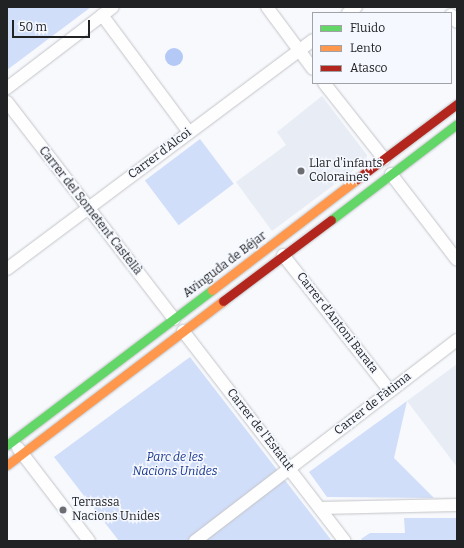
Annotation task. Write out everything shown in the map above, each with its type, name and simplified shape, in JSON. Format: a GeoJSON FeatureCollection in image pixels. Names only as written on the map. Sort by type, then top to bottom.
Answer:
{"type":"FeatureCollection","features":[{"type":"Feature","properties":{"kind":"main road","name":"Avinguda de Béjar"},"geometry":{"type":"LineString","coordinates":[[9,440],[174,319],[457,104]]}},
{"type":"Feature","properties":{"kind":"main road"},"geometry":{"type":"LineString","coordinates":[[7,465],[457,124]]}},
{"type":"Feature","properties":{"kind":"main road","name":"Carrer de l'Estatut"},"geometry":{"type":"LineString","coordinates":[[174,319],[184,332]]}},
{"type":"Feature","properties":{"kind":"street"},"geometry":{"type":"LineString","coordinates":[[7,88],[113,7]]}},
{"type":"Feature","properties":{"kind":"street"},"geometry":{"type":"LineString","coordinates":[[267,7],[312,68]]}},
{"type":"Feature","properties":{"kind":"street"},"geometry":{"type":"LineString","coordinates":[[102,15],[190,132]]}},
{"type":"Feature","properties":{"kind":"street","name":"Carrer d'Alcoi"},"geometry":{"type":"LineString","coordinates":[[7,269],[312,41]]}},
{"type":"Feature","properties":{"kind":"street"},"geometry":{"type":"LineString","coordinates":[[325,84],[384,159]]}},
{"type":"Feature","properties":{"kind":"street","name":"Carrer del Sometent Castellà"},"geometry":{"type":"LineString","coordinates":[[7,102],[87,208],[174,319]]}},
{"type":"Feature","properties":{"kind":"street"},"geometry":{"type":"LineString","coordinates":[[391,174],[457,260]]}},
{"type":"Feature","properties":{"kind":"street","name":"Carrer d'Antoni Barata"},"geometry":{"type":"LineString","coordinates":[[283,255],[390,391]]}},
{"type":"Feature","properties":{"kind":"street","name":"Carrer de l'Estatut"},"geometry":{"type":"LineString","coordinates":[[184,332],[345,541]]}},
{"type":"Feature","properties":{"kind":"street","name":"Carrer de Fàtima"},"geometry":{"type":"LineString","coordinates":[[195,541],[457,340]]}},
{"type":"Feature","properties":{"kind":"street"},"geometry":{"type":"LineString","coordinates":[[9,440],[22,453],[89,541]]}},
{"type":"Feature","properties":{"kind":"street"},"geometry":{"type":"LineString","coordinates":[[320,508],[457,505]]}},
{"type":"Feature","properties":{"kind":"shaded area"},"geometry":{"type":"Polygon","coordinates":[[[174,48],[180,51],[183,57],[180,63],[174,66],[168,63],[165,57],[168,51],[174,48]]]}},
{"type":"Feature","properties":{"kind":"shaded area","name":"Llar d'infants Coloraines"},"geometry":{"type":"Polygon","coordinates":[[[322,96],[367,155],[366,161],[272,231],[236,182],[286,145],[277,132],[322,96]]]}},
{"type":"Feature","properties":{"kind":"shaded area"},"geometry":{"type":"Polygon","coordinates":[[[457,364],[457,467],[407,401],[457,364]]]}},
{"type":"Feature","properties":{"kind":"green space"},"geometry":{"type":"Polygon","coordinates":[[[7,7],[91,7],[7,70],[7,7]]]}},
{"type":"Feature","properties":{"kind":"green space"},"geometry":{"type":"Polygon","coordinates":[[[200,139],[234,184],[179,225],[145,181],[200,139]]]}},
{"type":"Feature","properties":{"kind":"green space","name":"Parc de les Nacions Unides"},"geometry":{"type":"Polygon","coordinates":[[[190,357],[332,541],[119,541],[54,457],[190,357]]]}},
{"type":"Feature","properties":{"kind":"green space"},"geometry":{"type":"Polygon","coordinates":[[[407,401],[394,458],[434,498],[327,497],[309,472],[407,401]]]}},
{"type":"Feature","properties":{"kind":"green space"},"geometry":{"type":"Polygon","coordinates":[[[404,518],[457,518],[457,541],[363,541],[361,539],[370,533],[405,533],[404,518]]]}},
{"type":"Feature","properties":{"kind":"traffic: fast"},"geometry":{"type":"LineString","coordinates":[[331,220],[457,124]]}},
{"type":"Feature","properties":{"kind":"traffic: fast"},"geometry":{"type":"LineString","coordinates":[[7,445],[212,290]]}},
{"type":"Feature","properties":{"kind":"traffic: slow"},"geometry":{"type":"LineString","coordinates":[[212,290],[357,179]]}},
{"type":"Feature","properties":{"kind":"traffic: slow"},"geometry":{"type":"LineString","coordinates":[[7,465],[223,301]]}},
{"type":"Feature","properties":{"kind":"traffic: jam"},"geometry":{"type":"LineString","coordinates":[[357,179],[457,104]]}},
{"type":"Feature","properties":{"kind":"traffic: jam"},"geometry":{"type":"LineString","coordinates":[[223,301],[331,220]]}},
{"type":"Feature","properties":{"kind":"place","name":"Llar d'infants Coloraines"},"geometry":{"type":"Point","coordinates":[301,171]}},
{"type":"Feature","properties":{"kind":"place","name":"Terrassa Nacions Unides"},"geometry":{"type":"Point","coordinates":[63,510]}}]}
